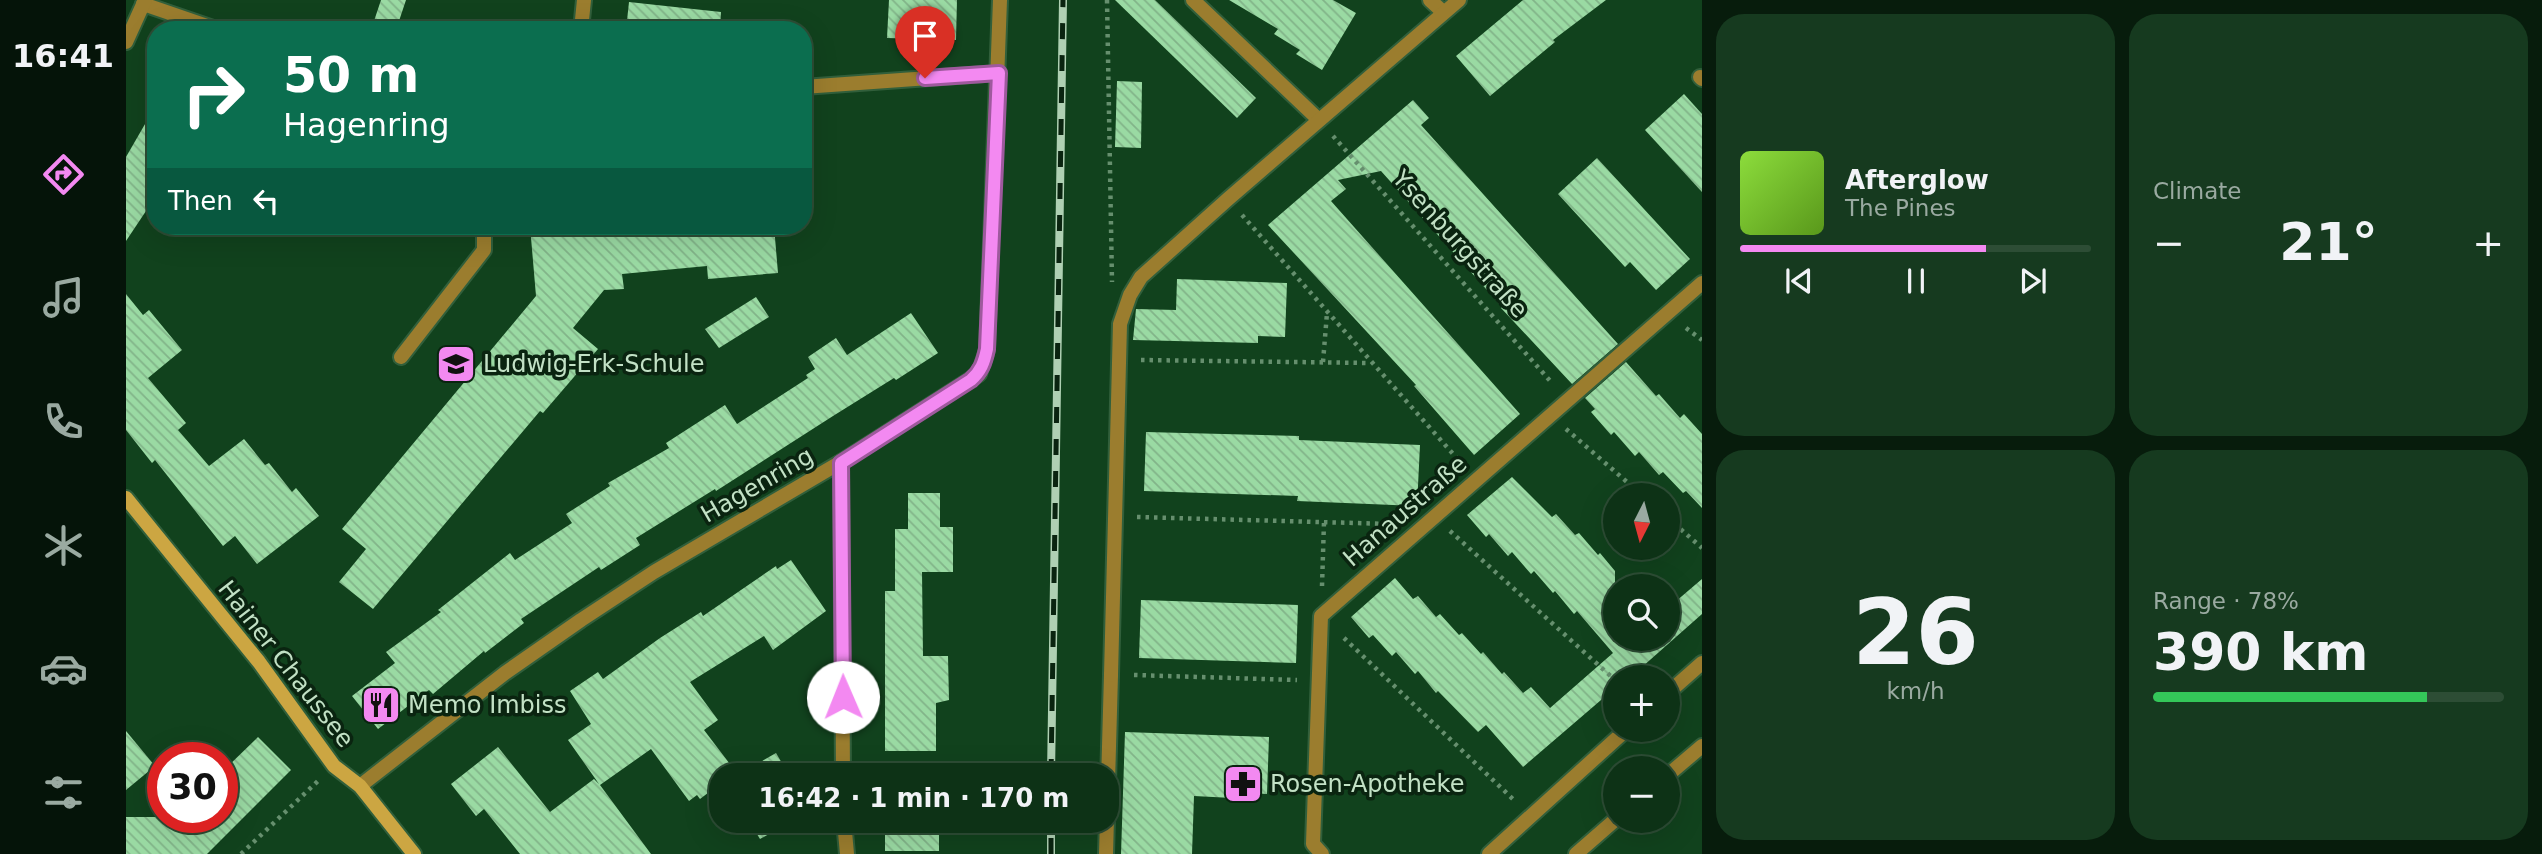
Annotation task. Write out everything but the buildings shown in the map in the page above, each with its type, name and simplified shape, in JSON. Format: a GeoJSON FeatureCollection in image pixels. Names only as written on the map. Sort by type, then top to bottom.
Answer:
{"type":"FeatureCollection","features":[{"type":"Feature","properties":{"kind":"street"},"geometry":{"type":"LineString","coordinates":[[582,21],[584,0]]}},
{"type":"Feature","properties":{"kind":"street","name":"Hagenring"},"geometry":{"type":"LineString","coordinates":[[360,786],[505,673],[580,620],[654,572],[841,463],[978,374],[987,349],[1000,0]]}},
{"type":"Feature","properties":{"kind":"street"},"geometry":{"type":"LineString","coordinates":[[1193,0],[1319,120]]}},
{"type":"Feature","properties":{"kind":"street"},"geometry":{"type":"LineString","coordinates":[[1430,0],[1443,12]]}},
{"type":"Feature","properties":{"kind":"street"},"geometry":{"type":"LineString","coordinates":[[1106,854],[1120,324],[1123,312],[1141,277],[1459,0]]}},
{"type":"Feature","properties":{"kind":"street"},"geometry":{"type":"LineString","coordinates":[[126,42],[144,2],[195,21]]}},
{"type":"Feature","properties":{"kind":"street"},"geometry":{"type":"LineString","coordinates":[[812,86],[999,73]]}},
{"type":"Feature","properties":{"kind":"street"},"geometry":{"type":"LineString","coordinates":[[401,357],[484,250],[484,235]]}},
{"type":"Feature","properties":{"kind":"street","name":"Hanaustraße"},"geometry":{"type":"LineString","coordinates":[[1321,616],[1702,283]]}},
{"type":"Feature","properties":{"kind":"street"},"geometry":{"type":"LineString","coordinates":[[841,463],[843,763]]}},
{"type":"Feature","properties":{"kind":"street","name":"Hainer Chaussee"},"geometry":{"type":"LineString","coordinates":[[126,498],[259,662],[334,766],[360,786],[414,854]]}},
{"type":"Feature","properties":{"kind":"street"},"geometry":{"type":"LineString","coordinates":[[1321,616],[1313,844],[1322,854]]}},
{"type":"Feature","properties":{"kind":"street"},"geometry":{"type":"LineString","coordinates":[[1680,682],[1702,663]]}},
{"type":"Feature","properties":{"kind":"street"},"geometry":{"type":"LineString","coordinates":[[1489,854],[1613,742]]}},
{"type":"Feature","properties":{"kind":"street"},"geometry":{"type":"LineString","coordinates":[[1680,765],[1702,746]]}},
{"type":"Feature","properties":{"kind":"street"},"geometry":{"type":"LineString","coordinates":[[1576,854],[1603,830]]}},
{"type":"Feature","properties":{"kind":"street"},"geometry":{"type":"LineString","coordinates":[[845,833],[847,854]]}},
{"type":"Feature","properties":{"kind":"path"},"geometry":{"type":"LineString","coordinates":[[1107,0],[1111,278],[1123,312]]}},
{"type":"Feature","properties":{"kind":"path","name":"Ysenburgstraße"},"geometry":{"type":"LineString","coordinates":[[1319,120],[1567,399]]}},
{"type":"Feature","properties":{"kind":"path"},"geometry":{"type":"LineString","coordinates":[[1228,199],[1476,479]]}},
{"type":"Feature","properties":{"kind":"path"},"geometry":{"type":"LineString","coordinates":[[1323,362],[1327,313]]}},
{"type":"Feature","properties":{"kind":"path"},"geometry":{"type":"LineString","coordinates":[[1120,360],[1371,363]]}},
{"type":"Feature","properties":{"kind":"path"},"geometry":{"type":"LineString","coordinates":[[1549,415],[1628,483]]}},
{"type":"Feature","properties":{"kind":"path"},"geometry":{"type":"LineString","coordinates":[[1114,516],[1324,522],[1429,521],[1603,670]]}},
{"type":"Feature","properties":{"kind":"path"},"geometry":{"type":"LineString","coordinates":[[1324,522],[1321,616],[1530,816]]}},
{"type":"Feature","properties":{"kind":"path"},"geometry":{"type":"LineString","coordinates":[[1680,529],[1702,548]]}},
{"type":"Feature","properties":{"kind":"path"},"geometry":{"type":"LineString","coordinates":[[1111,675],[1319,681]]}},
{"type":"Feature","properties":{"kind":"path"},"geometry":{"type":"LineString","coordinates":[[241,854],[334,766]]}},
{"type":"Feature","properties":{"kind":"railway"},"geometry":{"type":"LineString","coordinates":[[1051,763],[1063,0]]}},
{"type":"Feature","properties":{"kind":"railway"},"geometry":{"type":"LineString","coordinates":[[1051,833],[1051,854]]}},
{"type":"Feature","properties":{"kind":"place","name":"Ludwig-Erk-Schule"},"geometry":{"type":"Point","coordinates":[456,364]}},
{"type":"Feature","properties":{"kind":"place","name":"Memo Imbiss"},"geometry":{"type":"Point","coordinates":[381,705]}},
{"type":"Feature","properties":{"kind":"place","name":"Rosen-Apotheke"},"geometry":{"type":"Point","coordinates":[1243,784]}},
{"type":"Feature","properties":{"kind":"route"},"geometry":{"type":"LineString","coordinates":[[843,697],[841,463],[971,380],[983,365],[987,349],[999,73],[925,78]]}}]}
